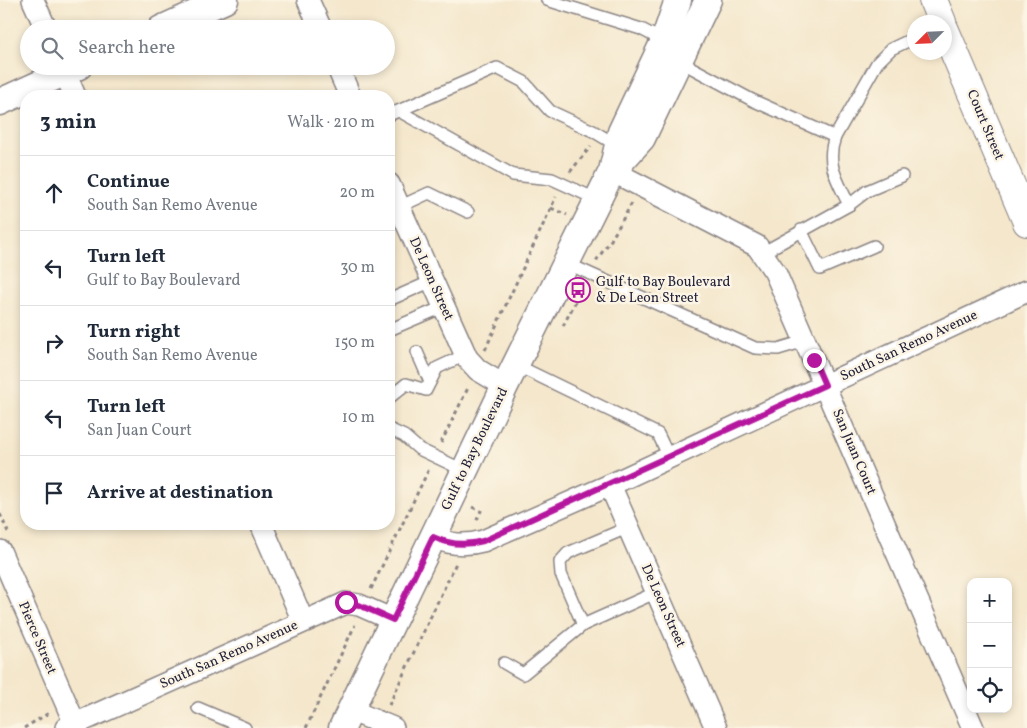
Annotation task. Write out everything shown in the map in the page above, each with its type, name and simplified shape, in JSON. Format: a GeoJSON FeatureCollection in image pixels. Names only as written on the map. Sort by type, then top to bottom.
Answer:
{"type":"FeatureCollection","features":[{"type":"Feature","properties":{"kind":"main road"},"geometry":{"type":"LineString","coordinates":[[933,0],[939,15]]}},
{"type":"Feature","properties":{"kind":"main road","name":"Court Street"},"geometry":{"type":"LineString","coordinates":[[952,47],[1027,222]]}},
{"type":"Feature","properties":{"kind":"street"},"geometry":{"type":"LineString","coordinates":[[33,0],[42,20]]}},
{"type":"Feature","properties":{"kind":"street"},"geometry":{"type":"LineString","coordinates":[[182,20],[225,0]]}},
{"type":"Feature","properties":{"kind":"street"},"geometry":{"type":"LineString","coordinates":[[308,0],[317,20]]}},
{"type":"Feature","properties":{"kind":"street","name":"Gulf to Bay Boulevard"},"geometry":{"type":"LineString","coordinates":[[346,719],[433,537],[462,498],[465,471],[612,171],[621,132],[664,41],[678,0]]}},
{"type":"Feature","properties":{"kind":"street","name":"Gulf to Bay Boulevard"},"geometry":{"type":"LineString","coordinates":[[612,171],[642,138],[708,0]]}},
{"type":"Feature","properties":{"kind":"street"},"geometry":{"type":"LineString","coordinates":[[24,90],[55,75]]}},
{"type":"Feature","properties":{"kind":"street"},"geometry":{"type":"LineString","coordinates":[[71,75],[74,90]]}},
{"type":"Feature","properties":{"kind":"street"},"geometry":{"type":"LineString","coordinates":[[341,75],[347,90]]}},
{"type":"Feature","properties":{"kind":"street"},"geometry":{"type":"LineString","coordinates":[[0,102],[20,92]]}},
{"type":"Feature","properties":{"kind":"street","name":"San Juan Court"},"geometry":{"type":"LineString","coordinates":[[612,171],[757,246],[775,272],[973,728]]}},
{"type":"Feature","properties":{"kind":"street","name":"De Leon Street"},"geometry":{"type":"LineString","coordinates":[[395,198],[465,355],[478,370],[510,376]]}},
{"type":"Feature","properties":{"kind":"street","name":"South San Remo Avenue"},"geometry":{"type":"LineString","coordinates":[[433,537],[444,542],[465,545],[483,541],[669,458],[1027,291]]}},
{"type":"Feature","properties":{"kind":"street","name":"De Leon Street"},"geometry":{"type":"LineString","coordinates":[[610,485],[716,728]]}},
{"type":"Feature","properties":{"kind":"street"},"geometry":{"type":"LineString","coordinates":[[264,530],[303,621]]}},
{"type":"Feature","properties":{"kind":"street","name":"Pierce Street"},"geometry":{"type":"LineString","coordinates":[[0,551],[70,726]]}},
{"type":"Feature","properties":{"kind":"street","name":"South San Remo Avenue"},"geometry":{"type":"LineString","coordinates":[[70,726],[346,602],[359,605],[393,620]]}},
{"type":"Feature","properties":{"kind":"street"},"geometry":{"type":"LineString","coordinates":[[346,719],[387,725]]}},
{"type":"Feature","properties":{"kind":"lane"},"geometry":{"type":"LineString","coordinates":[[546,0],[641,29],[664,41]]}},
{"type":"Feature","properties":{"kind":"lane"},"geometry":{"type":"LineString","coordinates":[[849,205],[831,164],[831,149],[835,137],[877,63],[891,50],[907,42]]}},
{"type":"Feature","properties":{"kind":"lane"},"geometry":{"type":"LineString","coordinates":[[679,61],[752,100],[835,137]]}},
{"type":"Feature","properties":{"kind":"lane"},"geometry":{"type":"LineString","coordinates":[[395,113],[496,68],[524,82],[550,111],[594,131],[618,146]]}},
{"type":"Feature","properties":{"kind":"lane"},"geometry":{"type":"LineString","coordinates":[[395,114],[513,175],[552,179],[598,200]]}},
{"type":"Feature","properties":{"kind":"lane"},"geometry":{"type":"LineString","coordinates":[[762,253],[849,205],[867,192],[902,176]]}},
{"type":"Feature","properties":{"kind":"lane"},"geometry":{"type":"LineString","coordinates":[[399,208],[430,193],[468,212]]}},
{"type":"Feature","properties":{"kind":"lane"},"geometry":{"type":"LineString","coordinates":[[801,230],[820,269],[874,246]]}},
{"type":"Feature","properties":{"kind":"lane"},"geometry":{"type":"LineString","coordinates":[[566,262],[754,348],[778,349],[806,341]]}},
{"type":"Feature","properties":{"kind":"lane"},"geometry":{"type":"LineString","coordinates":[[395,297],[432,281]]}},
{"type":"Feature","properties":{"kind":"lane"},"geometry":{"type":"LineString","coordinates":[[395,327],[443,307]]}},
{"type":"Feature","properties":{"kind":"lane"},"geometry":{"type":"LineString","coordinates":[[417,352],[430,382]]}},
{"type":"Feature","properties":{"kind":"lane"},"geometry":{"type":"LineString","coordinates":[[395,393],[406,384],[426,390],[437,368],[465,355]]}},
{"type":"Feature","properties":{"kind":"lane"},"geometry":{"type":"LineString","coordinates":[[510,376],[658,434],[669,458]]}},
{"type":"Feature","properties":{"kind":"lane"},"geometry":{"type":"LineString","coordinates":[[395,432],[404,436],[419,449],[465,471]]}},
{"type":"Feature","properties":{"kind":"lane"},"geometry":{"type":"LineString","coordinates":[[583,625],[561,574],[560,562],[568,553],[629,527]]}},
{"type":"Feature","properties":{"kind":"lane"},"geometry":{"type":"LineString","coordinates":[[504,663],[523,674],[583,625],[657,592]]}},
{"type":"Feature","properties":{"kind":"lane"},"geometry":{"type":"LineString","coordinates":[[198,708],[245,728]]}},
{"type":"Feature","properties":{"kind":"path"},"geometry":{"type":"LineString","coordinates":[[559,333],[590,273],[611,240],[640,186]]}},
{"type":"Feature","properties":{"kind":"path"},"geometry":{"type":"LineString","coordinates":[[387,725],[481,511],[469,506],[462,498],[422,483]]}},
{"type":"Feature","properties":{"kind":"path"},"geometry":{"type":"LineString","coordinates":[[24,728],[52,712]]}},
{"type":"Feature","properties":{"kind":"place","name":"Gulf to Bay Boulevard & De Leon Street"},"geometry":{"type":"Point","coordinates":[578,290]}},
{"type":"Feature","properties":{"kind":"route"},"geometry":{"type":"LineString","coordinates":[[346,602],[359,605],[393,620],[433,537],[444,542],[456,544],[469,545],[483,541],[610,485],[825,385],[814,360]]}}]}
